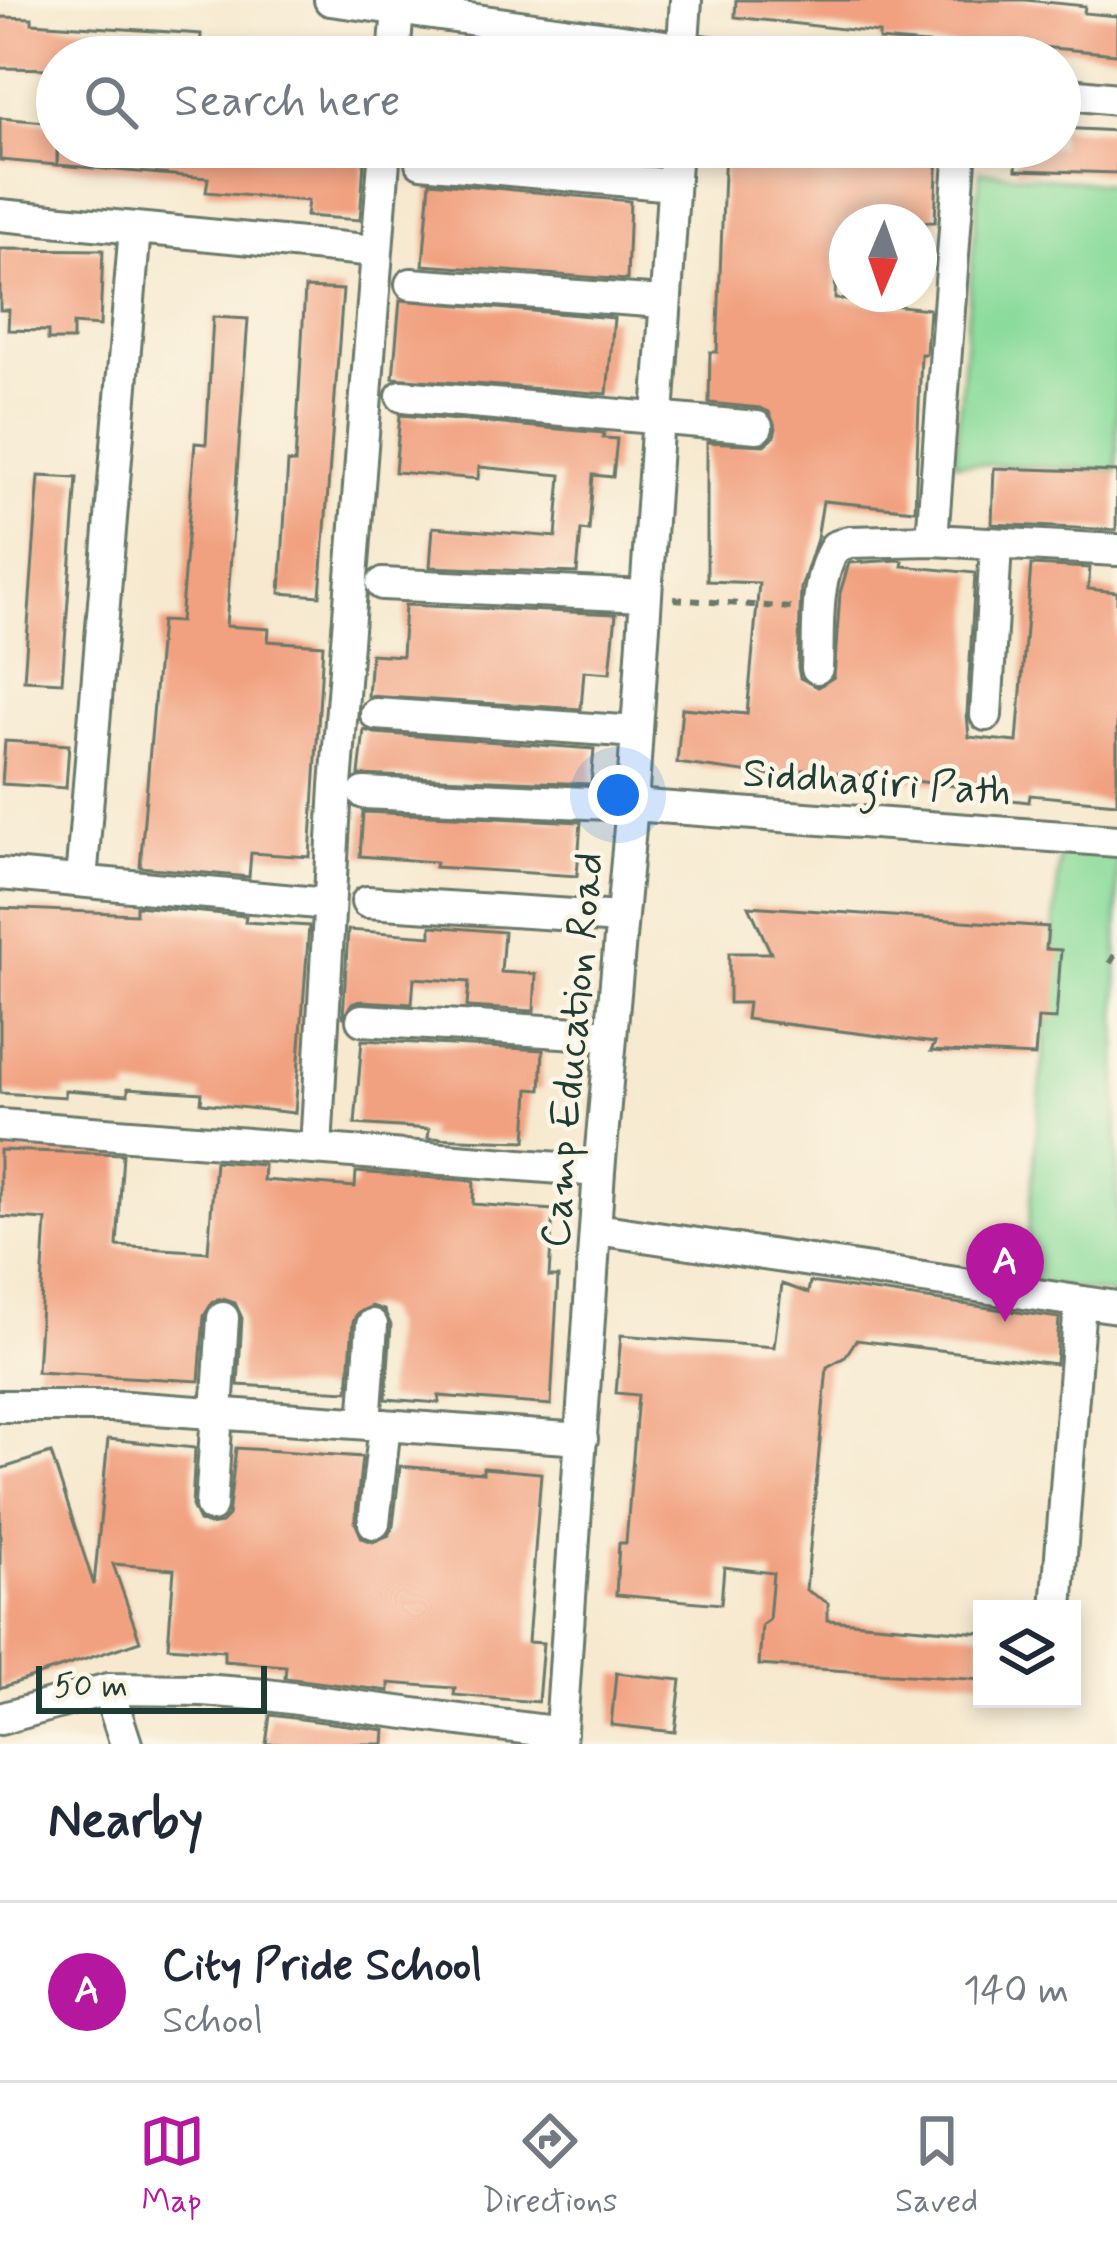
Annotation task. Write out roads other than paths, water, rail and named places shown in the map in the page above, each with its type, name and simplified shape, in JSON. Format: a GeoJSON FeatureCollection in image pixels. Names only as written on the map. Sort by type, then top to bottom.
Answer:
{"type":"FeatureCollection","features":[{"type":"Feature","properties":{"kind":"street"},"geometry":{"type":"LineString","coordinates":[[329,0],[572,36]]}},
{"type":"Feature","properties":{"kind":"street"},"geometry":{"type":"LineString","coordinates":[[683,36],[686,0]]}},
{"type":"Feature","properties":{"kind":"street"},"geometry":{"type":"LineString","coordinates":[[396,36],[398,9]]}},
{"type":"Feature","properties":{"kind":"street"},"geometry":{"type":"LineString","coordinates":[[1081,95],[1117,99]]}},
{"type":"Feature","properties":{"kind":"street"},"geometry":{"type":"LineString","coordinates":[[316,1150],[328,904],[383,168]]}},
{"type":"Feature","properties":{"kind":"street"},"geometry":{"type":"LineString","coordinates":[[487,168],[673,185]]}},
{"type":"Feature","properties":{"kind":"street","name":"Camp Education Road"},"geometry":{"type":"LineString","coordinates":[[560,1739],[599,1171],[632,806],[674,168]]}},
{"type":"Feature","properties":{"kind":"street"},"geometry":{"type":"LineString","coordinates":[[932,540],[959,168]]}},
{"type":"Feature","properties":{"kind":"street"},"geometry":{"type":"LineString","coordinates":[[0,215],[376,251]]}},
{"type":"Feature","properties":{"kind":"street"},"geometry":{"type":"LineString","coordinates":[[81,881],[135,228]]}},
{"type":"Feature","properties":{"kind":"street"},"geometry":{"type":"LineString","coordinates":[[411,284],[663,302]]}},
{"type":"Feature","properties":{"kind":"street"},"geometry":{"type":"LineString","coordinates":[[402,396],[757,427]]}},
{"type":"Feature","properties":{"kind":"street"},"geometry":{"type":"LineString","coordinates":[[817,668],[825,563],[835,547],[849,542],[932,540],[1117,550]]}},
{"type":"Feature","properties":{"kind":"street"},"geometry":{"type":"LineString","coordinates":[[986,715],[996,546]]}},
{"type":"Feature","properties":{"kind":"street"},"geometry":{"type":"LineString","coordinates":[[382,584],[646,596]]}},
{"type":"Feature","properties":{"kind":"street"},"geometry":{"type":"LineString","coordinates":[[376,714],[637,732]]}},
{"type":"Feature","properties":{"kind":"street","name":"Siddhagiri Path"},"geometry":{"type":"LineString","coordinates":[[364,793],[632,806],[1117,841]]}},
{"type":"Feature","properties":{"kind":"street"},"geometry":{"type":"LineString","coordinates":[[0,874],[328,904]]}},
{"type":"Feature","properties":{"kind":"street"},"geometry":{"type":"LineString","coordinates":[[368,902],[621,917]]}},
{"type":"Feature","properties":{"kind":"street"},"geometry":{"type":"LineString","coordinates":[[362,1020],[611,1035]]}},
{"type":"Feature","properties":{"kind":"street"},"geometry":{"type":"LineString","coordinates":[[0,1125],[599,1171]]}},
{"type":"Feature","properties":{"kind":"street"},"geometry":{"type":"LineString","coordinates":[[597,1229],[1117,1307]]}},
{"type":"Feature","properties":{"kind":"street"},"geometry":{"type":"LineString","coordinates":[[1058,1600],[1080,1303]]}},
{"type":"Feature","properties":{"kind":"street"},"geometry":{"type":"LineString","coordinates":[[212,1506],[223,1318]]}},
{"type":"Feature","properties":{"kind":"street"},"geometry":{"type":"LineString","coordinates":[[373,1325],[374,1523]]}},
{"type":"Feature","properties":{"kind":"street"},"geometry":{"type":"LineString","coordinates":[[2,1396],[582,1439]]}},
{"type":"Feature","properties":{"kind":"street"},"geometry":{"type":"LineString","coordinates":[[108,1690],[126,1744]]}},
{"type":"Feature","properties":{"kind":"street"},"geometry":{"type":"LineString","coordinates":[[0,1719],[108,1690],[267,1694],[560,1739]]}},
{"type":"Feature","properties":{"kind":"place","name":"City Pride School"},"geometry":{"type":"Point","coordinates":[1005,1322]}}]}
